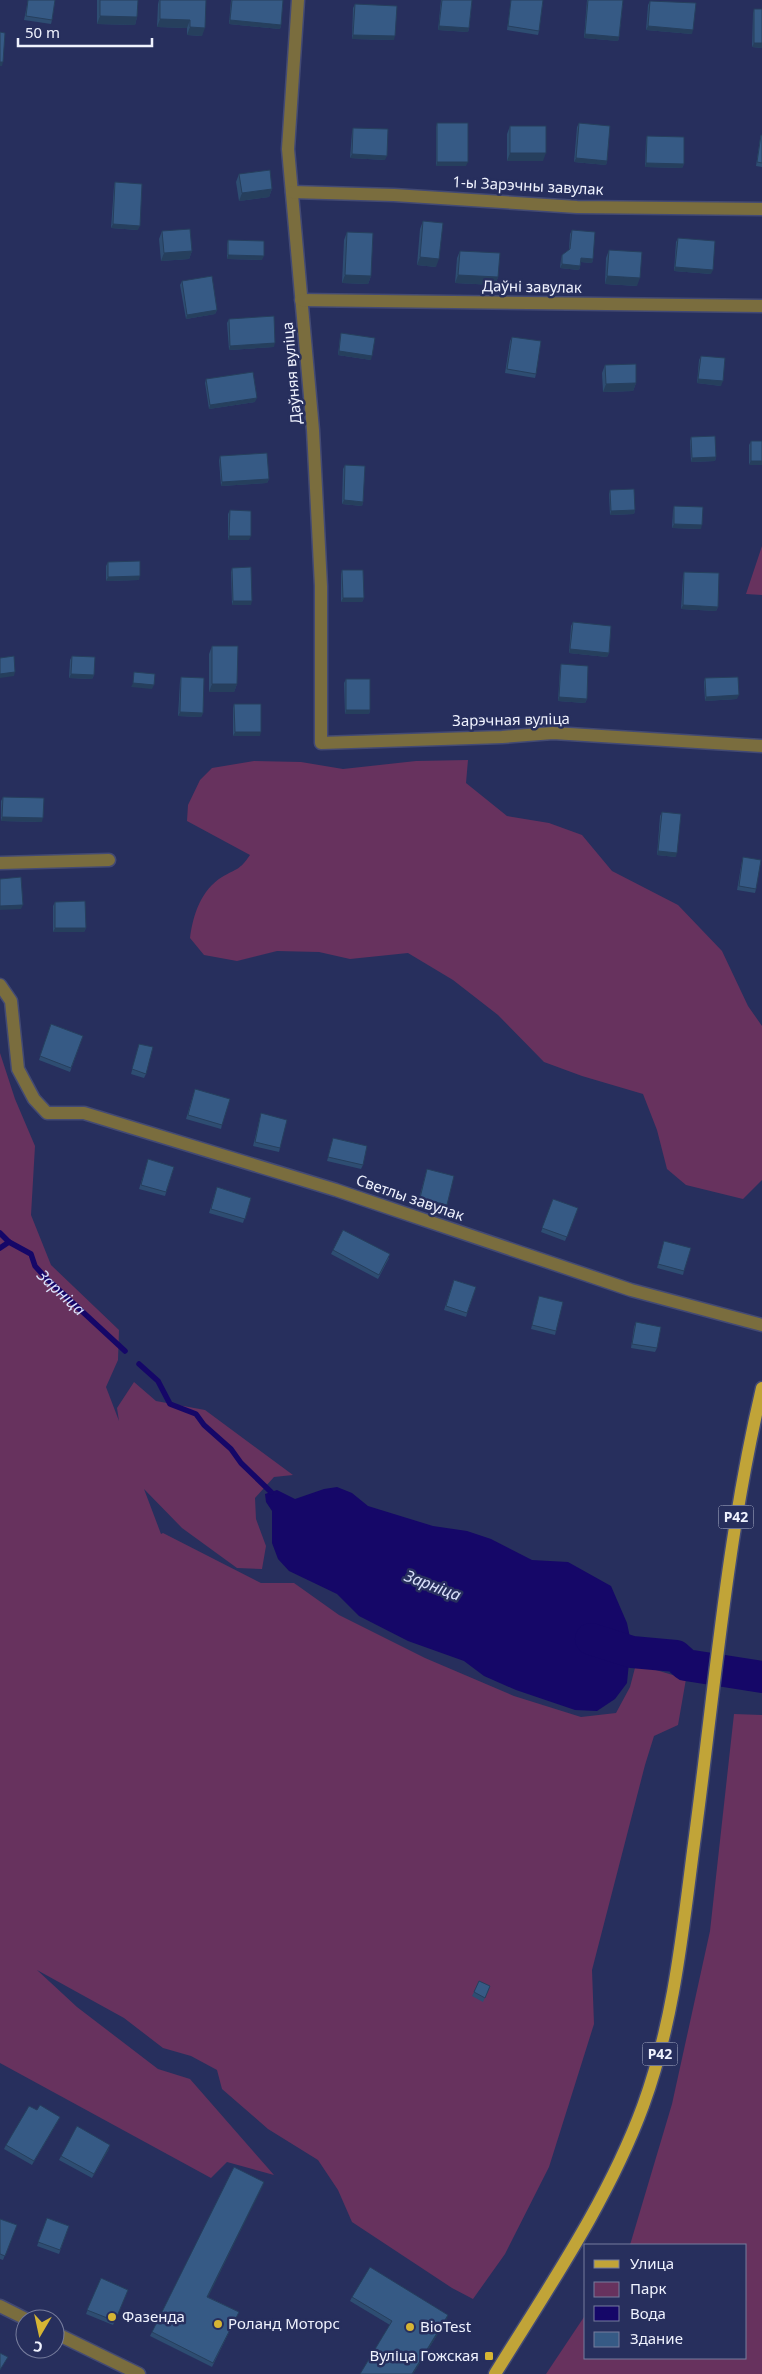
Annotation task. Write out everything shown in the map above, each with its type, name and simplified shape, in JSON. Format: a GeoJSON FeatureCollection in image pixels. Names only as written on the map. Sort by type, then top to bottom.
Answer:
{"type":"FeatureCollection","features":[{"type":"Feature","properties":{"kind":"main road","name":"Р42"},"geometry":{"type":"LineString","coordinates":[[495,2374],[593,2212],[619,2162],[643,2107],[663,2045],[678,1967],[733,1535],[751,1434],[762,1388]]}},
{"type":"Feature","properties":{"kind":"street","name":"Даўняя вуліца"},"geometry":{"type":"LineString","coordinates":[[298,0],[288,149],[314,430],[321,576],[321,743]]}},
{"type":"Feature","properties":{"kind":"street","name":"1-ы Зарэчны завулак"},"geometry":{"type":"LineString","coordinates":[[292,192],[414,196],[577,207],[762,209]]}},
{"type":"Feature","properties":{"kind":"street","name":"Даўні завулак"},"geometry":{"type":"LineString","coordinates":[[301,300],[762,306]]}},
{"type":"Feature","properties":{"kind":"street","name":"Зарэчная вуліца"},"geometry":{"type":"LineString","coordinates":[[321,743],[502,737],[553,733],[762,746]]}},
{"type":"Feature","properties":{"kind":"street"},"geometry":{"type":"LineString","coordinates":[[0,863],[109,860]]}},
{"type":"Feature","properties":{"kind":"street","name":"Светлы завулак"},"geometry":{"type":"LineString","coordinates":[[0,985],[11,1001],[18,1069],[34,1099],[46,1113],[84,1113],[336,1190],[631,1290],[758,1324]]}},
{"type":"Feature","properties":{"kind":"street"},"geometry":{"type":"LineString","coordinates":[[0,2306],[15,2314]]}},
{"type":"Feature","properties":{"kind":"street"},"geometry":{"type":"LineString","coordinates":[[65,2338],[139,2374]]}},
{"type":"Feature","properties":{"kind":"green space"},"geometry":{"type":"Polygon","coordinates":[[[762,546],[762,595],[746,594],[762,546]]]}},
{"type":"Feature","properties":{"kind":"green space"},"geometry":{"type":"Polygon","coordinates":[[[468,760],[466,783],[507,816],[549,823],[582,835],[612,871],[678,905],[722,951],[748,1006],[762,1026],[762,1180],[743,1199],[686,1185],[667,1169],[657,1130],[643,1094],[582,1076],[544,1062],[498,1015],[453,980],[408,953],[350,959],[319,952],[277,951],[237,961],[204,955],[190,938],[193,921],[203,896],[215,882],[240,867],[250,855],[187,821],[188,805],[200,780],[212,768],[254,761],[301,762],[343,769],[416,761],[468,760]]]}},
{"type":"Feature","properties":{"kind":"green space"},"geometry":{"type":"Polygon","coordinates":[[[0,1053],[15,1099],[35,1146],[31,1215],[51,1265],[119,1330],[118,1360],[106,1387],[119,1421],[117,1408],[134,1382],[156,1401],[205,1410],[293,1475],[274,1477],[255,1498],[256,1519],[266,1546],[262,1569],[237,1568],[182,1528],[144,1489],[161,1534],[163,1533],[261,1583],[294,1583],[339,1615],[425,1658],[514,1696],[581,1717],[616,1713],[630,1687],[636,1664],[686,1679],[678,1725],[654,1736],[645,1765],[592,1970],[594,2024],[549,2167],[505,2254],[473,2299],[452,2288],[352,2222],[338,2190],[318,2160],[268,2129],[222,2089],[217,2070],[191,2056],[163,2048],[124,2018],[37,1970],[77,2007],[158,2069],[190,2079],[274,2175],[227,2162],[211,2178],[0,2063],[0,1053]]]}},
{"type":"Feature","properties":{"kind":"green space"},"geometry":{"type":"Polygon","coordinates":[[[734,1714],[762,1715],[762,2374],[546,2374],[584,2317],[584,2359],[747,2359],[747,2244],[630,2244],[672,2104],[710,1931],[734,1714]]]}},
{"type":"Feature","properties":{"kind":"water"},"geometry":{"type":"Polygon","coordinates":[[[337,1487],[352,1493],[368,1506],[433,1526],[467,1531],[491,1539],[532,1560],[568,1562],[611,1586],[627,1623],[631,1642],[627,1683],[615,1699],[597,1711],[575,1710],[516,1690],[484,1676],[464,1661],[408,1641],[359,1616],[337,1594],[289,1571],[278,1559],[272,1543],[272,1511],[266,1502],[265,1494],[277,1490],[295,1499],[324,1489],[337,1487]]]}},
{"type":"Feature","properties":{"kind":"building"},"geometry":{"type":"Polygon","coordinates":[[[28,0],[55,0],[52,20],[26,16],[28,0]]]}},
{"type":"Feature","properties":{"kind":"building"},"geometry":{"type":"Polygon","coordinates":[[[100,0],[138,0],[137,17],[100,16],[100,0]]]}},
{"type":"Feature","properties":{"kind":"building"},"geometry":{"type":"Polygon","coordinates":[[[160,0],[206,0],[205,28],[190,27],[190,20],[160,19],[160,0]]]}},
{"type":"Feature","properties":{"kind":"building"},"geometry":{"type":"Polygon","coordinates":[[[232,0],[283,0],[281,25],[230,20],[232,0]]]}},
{"type":"Feature","properties":{"kind":"building"},"geometry":{"type":"Polygon","coordinates":[[[442,0],[472,0],[469,28],[439,26],[442,0]]]}},
{"type":"Feature","properties":{"kind":"building"},"geometry":{"type":"Polygon","coordinates":[[[511,0],[543,0],[539,31],[508,26],[511,0]]]}},
{"type":"Feature","properties":{"kind":"building"},"geometry":{"type":"Polygon","coordinates":[[[588,0],[623,0],[619,37],[585,34],[588,0]]]}},
{"type":"Feature","properties":{"kind":"building"},"geometry":{"type":"Polygon","coordinates":[[[650,1],[696,3],[693,30],[648,26],[650,1]]]}},
{"type":"Feature","properties":{"kind":"building"},"geometry":{"type":"Polygon","coordinates":[[[355,4],[397,6],[395,36],[353,35],[355,4]]]}},
{"type":"Feature","properties":{"kind":"building"},"geometry":{"type":"Polygon","coordinates":[[[754,9],[762,9],[762,43],[754,43],[754,9]]]}},
{"type":"Feature","properties":{"kind":"building"},"geometry":{"type":"Polygon","coordinates":[[[0,32],[5,33],[3,62],[0,62],[0,32]]]}},
{"type":"Feature","properties":{"kind":"building"},"geometry":{"type":"Polygon","coordinates":[[[437,123],[468,123],[468,162],[437,162],[437,123]]]}},
{"type":"Feature","properties":{"kind":"building"},"geometry":{"type":"Polygon","coordinates":[[[579,123],[610,126],[607,161],[576,158],[579,123]]]}},
{"type":"Feature","properties":{"kind":"building"},"geometry":{"type":"Polygon","coordinates":[[[510,126],[546,126],[546,153],[510,153],[510,126]]]}},
{"type":"Feature","properties":{"kind":"building"},"geometry":{"type":"Polygon","coordinates":[[[353,128],[388,129],[387,156],[352,154],[353,128]]]}},
{"type":"Feature","properties":{"kind":"building"},"geometry":{"type":"Polygon","coordinates":[[[762,135],[762,163],[757,162],[762,135]]]}},
{"type":"Feature","properties":{"kind":"building"},"geometry":{"type":"Polygon","coordinates":[[[647,136],[684,137],[684,164],[646,163],[647,136]]]}},
{"type":"Feature","properties":{"kind":"building"},"geometry":{"type":"Polygon","coordinates":[[[270,170],[272,189],[242,193],[239,174],[270,170]]]}},
{"type":"Feature","properties":{"kind":"building"},"geometry":{"type":"Polygon","coordinates":[[[115,182],[142,184],[140,226],[113,224],[115,182]]]}},
{"type":"Feature","properties":{"kind":"building"},"geometry":{"type":"Polygon","coordinates":[[[423,221],[443,223],[439,259],[420,257],[423,221]]]}},
{"type":"Feature","properties":{"kind":"building"},"geometry":{"type":"Polygon","coordinates":[[[190,229],[192,251],[164,253],[162,231],[190,229]]]}},
{"type":"Feature","properties":{"kind":"building"},"geometry":{"type":"Polygon","coordinates":[[[572,230],[595,232],[593,259],[581,258],[580,266],[562,264],[562,255],[570,249],[572,230]]]}},
{"type":"Feature","properties":{"kind":"building"},"geometry":{"type":"Polygon","coordinates":[[[347,232],[373,233],[371,276],[345,275],[347,232]]]}},
{"type":"Feature","properties":{"kind":"building"},"geometry":{"type":"Polygon","coordinates":[[[678,238],[715,241],[713,270],[675,267],[678,238]]]}},
{"type":"Feature","properties":{"kind":"building"},"geometry":{"type":"Polygon","coordinates":[[[228,240],[264,241],[264,256],[228,255],[228,240]]]}},
{"type":"Feature","properties":{"kind":"building"},"geometry":{"type":"Polygon","coordinates":[[[609,250],[642,252],[640,278],[607,276],[609,250]]]}},
{"type":"Feature","properties":{"kind":"building"},"geometry":{"type":"Polygon","coordinates":[[[460,251],[500,253],[498,277],[458,275],[460,251]]]}},
{"type":"Feature","properties":{"kind":"building"},"geometry":{"type":"Polygon","coordinates":[[[212,276],[217,310],[187,315],[182,281],[212,276]]]}},
{"type":"Feature","properties":{"kind":"building"},"geometry":{"type":"Polygon","coordinates":[[[274,316],[275,343],[230,346],[229,319],[274,316]]]}},
{"type":"Feature","properties":{"kind":"building"},"geometry":{"type":"Polygon","coordinates":[[[341,333],[375,338],[372,356],[339,351],[341,333]]]}},
{"type":"Feature","properties":{"kind":"building"},"geometry":{"type":"Polygon","coordinates":[[[512,337],[541,341],[536,374],[507,369],[512,337]]]}},
{"type":"Feature","properties":{"kind":"building"},"geometry":{"type":"Polygon","coordinates":[[[701,356],[725,358],[723,381],[698,379],[701,356]]]}},
{"type":"Feature","properties":{"kind":"building"},"geometry":{"type":"Polygon","coordinates":[[[636,364],[636,383],[606,384],[605,365],[636,364]]]}},
{"type":"Feature","properties":{"kind":"building"},"geometry":{"type":"Polygon","coordinates":[[[253,372],[257,398],[210,405],[206,379],[253,372]]]}},
{"type":"Feature","properties":{"kind":"building"},"geometry":{"type":"Polygon","coordinates":[[[715,436],[716,457],[692,458],[691,437],[715,436]]]}},
{"type":"Feature","properties":{"kind":"building"},"geometry":{"type":"Polygon","coordinates":[[[751,441],[762,441],[762,461],[751,461],[751,441]]]}},
{"type":"Feature","properties":{"kind":"building"},"geometry":{"type":"Polygon","coordinates":[[[267,453],[269,479],[222,482],[220,456],[267,453]]]}},
{"type":"Feature","properties":{"kind":"building"},"geometry":{"type":"Polygon","coordinates":[[[345,465],[365,466],[363,502],[344,500],[345,465]]]}},
{"type":"Feature","properties":{"kind":"building"},"geometry":{"type":"Polygon","coordinates":[[[634,489],[635,510],[611,511],[610,490],[634,489]]]}},
{"type":"Feature","properties":{"kind":"building"},"geometry":{"type":"Polygon","coordinates":[[[674,506],[703,507],[702,525],[674,524],[674,506]]]}},
{"type":"Feature","properties":{"kind":"building"},"geometry":{"type":"Polygon","coordinates":[[[230,510],[251,511],[251,536],[229,536],[230,510]]]}},
{"type":"Feature","properties":{"kind":"building"},"geometry":{"type":"Polygon","coordinates":[[[140,561],[140,576],[108,577],[108,562],[140,561]]]}},
{"type":"Feature","properties":{"kind":"building"},"geometry":{"type":"Polygon","coordinates":[[[251,567],[252,601],[233,601],[232,568],[251,567]]]}},
{"type":"Feature","properties":{"kind":"building"},"geometry":{"type":"Polygon","coordinates":[[[342,570],[363,570],[364,598],[343,598],[342,570]]]}},
{"type":"Feature","properties":{"kind":"building"},"geometry":{"type":"Polygon","coordinates":[[[684,572],[719,573],[718,607],[683,605],[684,572]]]}},
{"type":"Feature","properties":{"kind":"building"},"geometry":{"type":"Polygon","coordinates":[[[573,622],[611,626],[609,653],[570,649],[573,622]]]}},
{"type":"Feature","properties":{"kind":"building"},"geometry":{"type":"Polygon","coordinates":[[[212,646],[238,646],[237,684],[212,684],[212,646]]]}},
{"type":"Feature","properties":{"kind":"building"},"geometry":{"type":"Polygon","coordinates":[[[14,656],[15,672],[0,674],[0,658],[14,656]]]}},
{"type":"Feature","properties":{"kind":"building"},"geometry":{"type":"Polygon","coordinates":[[[72,656],[95,657],[94,675],[71,674],[72,656]]]}},
{"type":"Feature","properties":{"kind":"building"},"geometry":{"type":"Polygon","coordinates":[[[561,664],[588,666],[587,699],[559,697],[561,664]]]}},
{"type":"Feature","properties":{"kind":"building"},"geometry":{"type":"Polygon","coordinates":[[[134,672],[155,674],[154,685],[133,683],[134,672]]]}},
{"type":"Feature","properties":{"kind":"building"},"geometry":{"type":"Polygon","coordinates":[[[181,677],[204,678],[203,713],[180,712],[181,677]]]}},
{"type":"Feature","properties":{"kind":"building"},"geometry":{"type":"Polygon","coordinates":[[[738,677],[739,695],[706,697],[705,678],[738,677]]]}},
{"type":"Feature","properties":{"kind":"building"},"geometry":{"type":"Polygon","coordinates":[[[346,679],[370,679],[370,710],[346,710],[346,679]]]}},
{"type":"Feature","properties":{"kind":"building"},"geometry":{"type":"Polygon","coordinates":[[[234,704],[261,704],[261,732],[235,732],[234,704]]]}},
{"type":"Feature","properties":{"kind":"building"},"geometry":{"type":"Polygon","coordinates":[[[3,797],[44,798],[43,818],[2,817],[3,797]]]}},
{"type":"Feature","properties":{"kind":"building"},"geometry":{"type":"Polygon","coordinates":[[[662,812],[681,814],[677,853],[658,851],[662,812]]]}},
{"type":"Feature","properties":{"kind":"building"},"geometry":{"type":"Polygon","coordinates":[[[743,857],[761,860],[756,889],[739,886],[743,857]]]}},
{"type":"Feature","properties":{"kind":"building"},"geometry":{"type":"Polygon","coordinates":[[[21,877],[23,905],[0,906],[0,879],[21,877]]]}},
{"type":"Feature","properties":{"kind":"building"},"geometry":{"type":"Polygon","coordinates":[[[85,901],[86,928],[55,928],[55,902],[85,901]]]}},
{"type":"Feature","properties":{"kind":"building"},"geometry":{"type":"Polygon","coordinates":[[[51,1024],[83,1036],[71,1068],[40,1056],[51,1024]]]}},
{"type":"Feature","properties":{"kind":"building"},"geometry":{"type":"Polygon","coordinates":[[[139,1044],[153,1047],[146,1074],[132,1069],[139,1044]]]}},
{"type":"Feature","properties":{"kind":"building"},"geometry":{"type":"Polygon","coordinates":[[[195,1089],[230,1099],[222,1125],[188,1115],[195,1089]]]}},
{"type":"Feature","properties":{"kind":"building"},"geometry":{"type":"Polygon","coordinates":[[[261,1113],[287,1120],[280,1148],[255,1142],[261,1113]]]}},
{"type":"Feature","properties":{"kind":"building"},"geometry":{"type":"Polygon","coordinates":[[[333,1138],[367,1146],[363,1165],[328,1157],[333,1138]]]}},
{"type":"Feature","properties":{"kind":"building"},"geometry":{"type":"Polygon","coordinates":[[[148,1159],[174,1167],[166,1192],[141,1185],[148,1159]]]}},
{"type":"Feature","properties":{"kind":"building"},"geometry":{"type":"Polygon","coordinates":[[[427,1169],[454,1176],[447,1205],[420,1198],[427,1169]]]}},
{"type":"Feature","properties":{"kind":"building"},"geometry":{"type":"Polygon","coordinates":[[[217,1187],[251,1198],[245,1219],[211,1209],[217,1187]]]}},
{"type":"Feature","properties":{"kind":"building"},"geometry":{"type":"Polygon","coordinates":[[[553,1199],[578,1208],[567,1237],[542,1228],[553,1199]]]}},
{"type":"Feature","properties":{"kind":"building"},"geometry":{"type":"Polygon","coordinates":[[[343,1230],[390,1254],[379,1275],[333,1250],[343,1230]]]}},
{"type":"Feature","properties":{"kind":"building"},"geometry":{"type":"Polygon","coordinates":[[[664,1241],[691,1248],[684,1271],[658,1264],[664,1241]]]}},
{"type":"Feature","properties":{"kind":"building"},"geometry":{"type":"Polygon","coordinates":[[[454,1280],[476,1287],[467,1313],[446,1306],[454,1280]]]}},
{"type":"Feature","properties":{"kind":"building"},"geometry":{"type":"Polygon","coordinates":[[[539,1296],[563,1302],[556,1331],[532,1325],[539,1296]]]}},
{"type":"Feature","properties":{"kind":"building"},"geometry":{"type":"Polygon","coordinates":[[[636,1322],[661,1327],[657,1348],[632,1344],[636,1322]]]}},
{"type":"Feature","properties":{"kind":"building"},"geometry":{"type":"Polygon","coordinates":[[[479,1981],[490,1986],[485,1998],[474,1992],[479,1981]]]}},
{"type":"Feature","properties":{"kind":"building"},"geometry":{"type":"Polygon","coordinates":[[[40,2105],[60,2117],[34,2161],[6,2145],[29,2106],[37,2110],[40,2105]]]}},
{"type":"Feature","properties":{"kind":"building"},"geometry":{"type":"Polygon","coordinates":[[[77,2126],[110,2145],[94,2174],[61,2156],[77,2126]]]}},
{"type":"Feature","properties":{"kind":"building"},"geometry":{"type":"Polygon","coordinates":[[[234,2167],[264,2182],[207,2297],[239,2312],[213,2363],[152,2332],[234,2167]]]}},
{"type":"Feature","properties":{"kind":"building"},"geometry":{"type":"Polygon","coordinates":[[[47,2218],[69,2226],[60,2250],[38,2242],[47,2218]]]}},
{"type":"Feature","properties":{"kind":"building"},"geometry":{"type":"Polygon","coordinates":[[[0,2219],[17,2225],[5,2256],[0,2254],[0,2219]]]}},
{"type":"Feature","properties":{"kind":"building"},"geometry":{"type":"Polygon","coordinates":[[[370,2267],[448,2315],[412,2374],[360,2374],[392,2321],[352,2297],[370,2267]]]}},
{"type":"Feature","properties":{"kind":"building"},"geometry":{"type":"Polygon","coordinates":[[[101,2278],[128,2290],[115,2321],[87,2310],[101,2278]]]}},
{"type":"Feature","properties":{"kind":"building"},"geometry":{"type":"Polygon","coordinates":[[[0,2353],[8,2357],[0,2370],[0,2353]]]}},
{"type":"Feature","properties":{"kind":"waterway"},"geometry":{"type":"LineString","coordinates":[[0,1233],[9,1242]]}},
{"type":"Feature","properties":{"kind":"waterway","name":"Зарніца"},"geometry":{"type":"LineString","coordinates":[[0,1248],[9,1242],[31,1254],[35,1266],[45,1277],[125,1351]]}},
{"type":"Feature","properties":{"kind":"waterway","name":"Зарніца"},"geometry":{"type":"LineString","coordinates":[[139,1364],[158,1381],[170,1404],[196,1414],[204,1425],[231,1449],[241,1463],[271,1492]]}},
{"type":"Feature","properties":{"kind":"waterway","name":"Зарніца"},"geometry":{"type":"LineString","coordinates":[[591,1639],[632,1652],[676,1656],[686,1665],[762,1677]]}},
{"type":"Feature","properties":{"kind":"place","name":"Фазенда"},"geometry":{"type":"Point","coordinates":[112,2317]}},
{"type":"Feature","properties":{"kind":"place","name":"Роланд Моторс"},"geometry":{"type":"Point","coordinates":[218,2324]}},
{"type":"Feature","properties":{"kind":"place","name":"BioTest"},"geometry":{"type":"Point","coordinates":[410,2327]}},
{"type":"Feature","properties":{"kind":"place","name":"Вуліца Гожская"},"geometry":{"type":"Point","coordinates":[489,2356]}}]}
